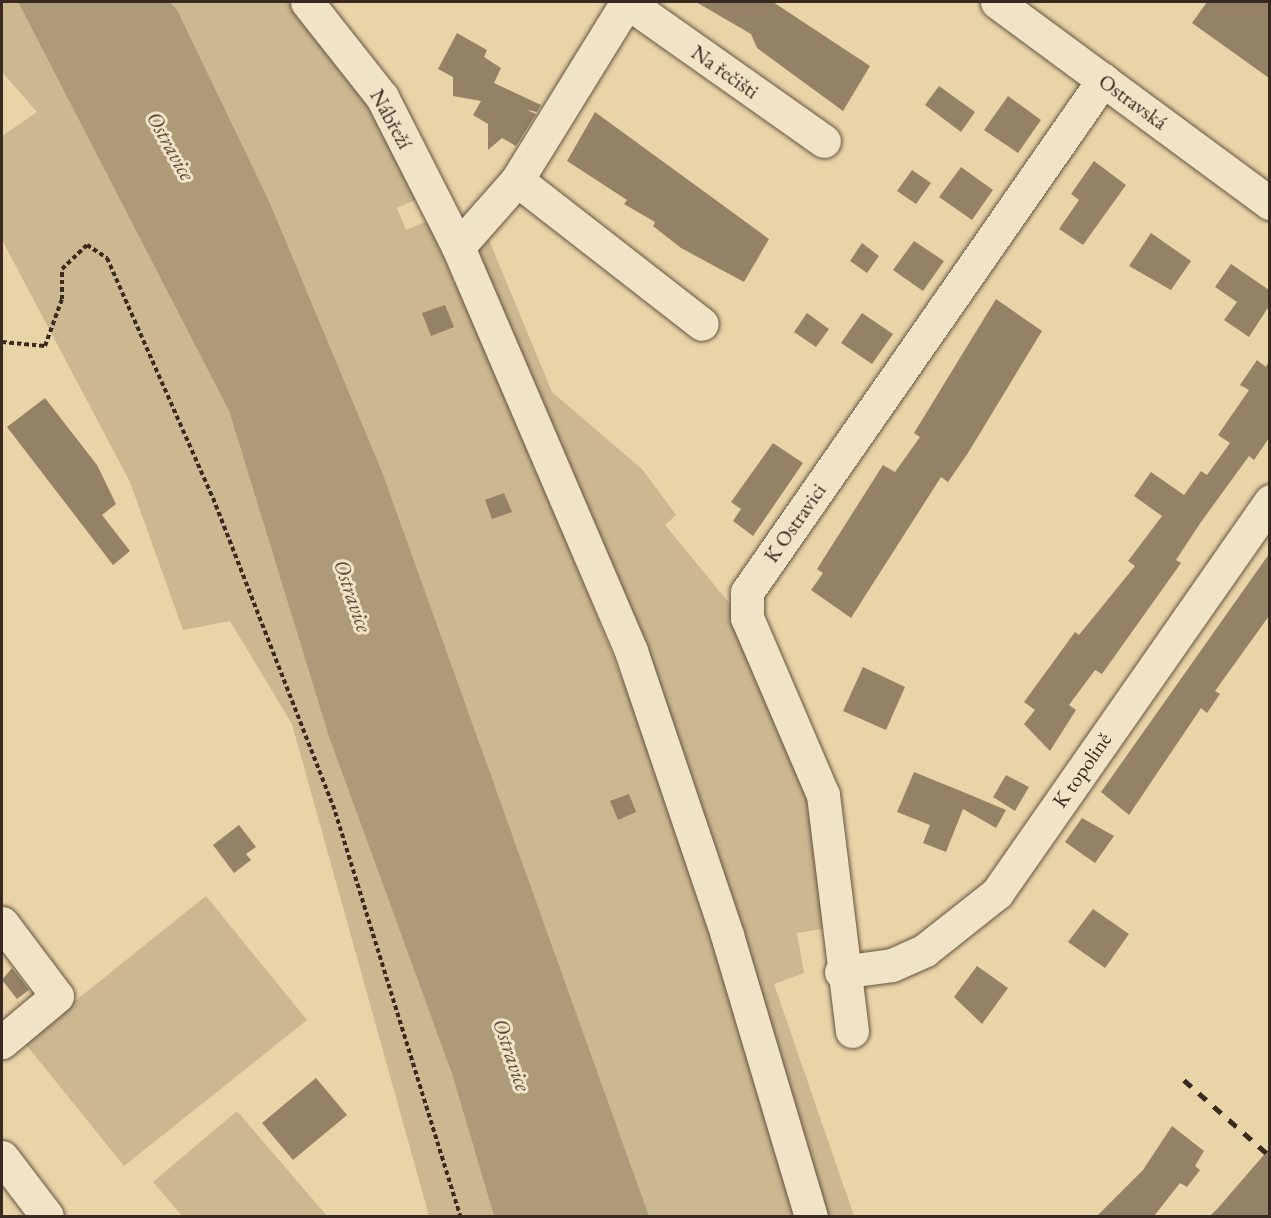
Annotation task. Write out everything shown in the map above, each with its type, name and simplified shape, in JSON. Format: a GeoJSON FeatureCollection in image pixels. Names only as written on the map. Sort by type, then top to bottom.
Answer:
{"type":"FeatureCollection","features":[{"type":"Feature","properties":{"kind":"street","name":"Nábřeží"},"geometry":{"type":"LineString","coordinates":[[307,2],[382,97],[458,247],[631,651],[728,935],[811,1216]]}},
{"type":"Feature","properties":{"kind":"street","name":"Na řečišti"},"geometry":{"type":"LineString","coordinates":[[458,247],[517,180],[627,2],[824,141]]}},
{"type":"Feature","properties":{"kind":"street","name":"Ostravská"},"geometry":{"type":"LineString","coordinates":[[997,2],[1269,203]]}},
{"type":"Feature","properties":{"kind":"street","name":"K Ostravici"},"geometry":{"type":"LineString","coordinates":[[852,1031],[841,972],[823,795],[747,618],[747,592],[1103,80]]}},
{"type":"Feature","properties":{"kind":"street"},"geometry":{"type":"LineString","coordinates":[[517,180],[702,324]]}},
{"type":"Feature","properties":{"kind":"street","name":"K topolině"},"geometry":{"type":"LineString","coordinates":[[841,972],[892,965],[925,950],[997,893],[1269,501]]}},
{"type":"Feature","properties":{"kind":"street"},"geometry":{"type":"LineString","coordinates":[[2,922],[57,996],[2,1042]]}},
{"type":"Feature","properties":{"kind":"street"},"geometry":{"type":"LineString","coordinates":[[2,1157],[47,1216]]}},
{"type":"Feature","properties":{"kind":"path"},"geometry":{"type":"LineString","coordinates":[[2,342],[45,346],[62,298],[62,269],[87,246],[107,258],[213,498],[333,805],[460,1216]]}},
{"type":"Feature","properties":{"kind":"shaded area"},"geometry":{"type":"Polygon","coordinates":[[[2,2],[18,2],[229,411],[329,737],[452,1074],[494,1216],[429,1216],[292,724],[230,621],[183,630],[130,482],[2,240],[2,136],[37,112],[2,72],[2,2]]]}},
{"type":"Feature","properties":{"kind":"shaded area"},"geometry":{"type":"Polygon","coordinates":[[[171,2],[292,2],[379,111],[417,199],[397,208],[406,230],[427,221],[457,288],[464,286],[667,791],[802,1216],[649,1216],[383,474],[270,203],[171,2]]]}},
{"type":"Feature","properties":{"kind":"shaded area"},"geometry":{"type":"Polygon","coordinates":[[[486,233],[552,392],[642,469],[676,515],[665,525],[730,604],[813,802],[827,928],[797,933],[804,973],[774,984],[854,1216],[817,1216],[740,950],[468,252],[486,233]]]}},
{"type":"Feature","properties":{"kind":"shaded area"},"geometry":{"type":"Polygon","coordinates":[[[206,896],[307,1020],[124,1166],[24,1042],[206,896]]]}},
{"type":"Feature","properties":{"kind":"shaded area"},"geometry":{"type":"Polygon","coordinates":[[[237,1111],[327,1216],[182,1216],[153,1182],[237,1111]]]}},
{"type":"Feature","properties":{"kind":"water","name":"Ostravice"},"geometry":{"type":"Polygon","coordinates":[[[18,2],[170,2],[177,10],[270,203],[383,474],[649,1216],[494,1216],[452,1074],[329,737],[229,411],[18,2]]]}},
{"type":"Feature","properties":{"kind":"building"},"geometry":{"type":"Polygon","coordinates":[[[696,2],[773,2],[870,66],[843,111],[757,48],[751,34],[696,2]]]}},
{"type":"Feature","properties":{"kind":"building"},"geometry":{"type":"Polygon","coordinates":[[[1207,2],[1269,2],[1269,78],[1192,23],[1207,2]]]}},
{"type":"Feature","properties":{"kind":"building"},"geometry":{"type":"Polygon","coordinates":[[[457,33],[487,50],[484,57],[501,68],[494,83],[541,105],[537,112],[527,110],[536,114],[516,146],[502,138],[488,150],[488,124],[473,115],[481,101],[453,96],[453,77],[438,69],[457,33]]]}},
{"type":"Feature","properties":{"kind":"building"},"geometry":{"type":"Polygon","coordinates":[[[939,86],[975,112],[961,132],[925,105],[939,86]]]}},
{"type":"Feature","properties":{"kind":"building"},"geometry":{"type":"Polygon","coordinates":[[[1008,96],[1041,120],[1018,153],[984,130],[1008,96]]]}},
{"type":"Feature","properties":{"kind":"building"},"geometry":{"type":"Polygon","coordinates":[[[595,112],[769,239],[744,282],[681,248],[653,226],[655,222],[624,204],[627,200],[567,161],[595,112]]]}},
{"type":"Feature","properties":{"kind":"building"},"geometry":{"type":"Polygon","coordinates":[[[1094,161],[1126,185],[1083,245],[1059,229],[1079,200],[1071,194],[1094,161]]]}},
{"type":"Feature","properties":{"kind":"building"},"geometry":{"type":"Polygon","coordinates":[[[961,167],[993,190],[972,220],[939,197],[961,167]]]}},
{"type":"Feature","properties":{"kind":"building"},"geometry":{"type":"Polygon","coordinates":[[[912,170],[931,183],[916,204],[897,191],[912,170]]]}},
{"type":"Feature","properties":{"kind":"building"},"geometry":{"type":"Polygon","coordinates":[[[1151,233],[1191,261],[1171,290],[1129,266],[1151,233]]]}},
{"type":"Feature","properties":{"kind":"building"},"geometry":{"type":"Polygon","coordinates":[[[914,241],[944,261],[923,291],[893,270],[914,241]]]}},
{"type":"Feature","properties":{"kind":"building"},"geometry":{"type":"Polygon","coordinates":[[[862,243],[879,256],[867,273],[850,261],[862,243]]]}},
{"type":"Feature","properties":{"kind":"building"},"geometry":{"type":"Polygon","coordinates":[[[1231,264],[1269,290],[1269,306],[1249,337],[1224,320],[1237,302],[1215,287],[1231,264]]]}},
{"type":"Feature","properties":{"kind":"building"},"geometry":{"type":"Polygon","coordinates":[[[996,299],[1042,331],[968,453],[948,482],[941,477],[851,618],[811,590],[823,573],[817,569],[883,465],[895,472],[920,437],[914,433],[996,299]]]}},
{"type":"Feature","properties":{"kind":"building"},"geometry":{"type":"Polygon","coordinates":[[[445,305],[454,327],[431,336],[422,313],[445,305]]]}},
{"type":"Feature","properties":{"kind":"building"},"geometry":{"type":"Polygon","coordinates":[[[807,313],[829,329],[816,347],[794,332],[807,313]]]}},
{"type":"Feature","properties":{"kind":"building"},"geometry":{"type":"Polygon","coordinates":[[[862,313],[893,334],[872,364],[841,343],[862,313]]]}},
{"type":"Feature","properties":{"kind":"building"},"geometry":{"type":"Polygon","coordinates":[[[1257,360],[1266,367],[1269,361],[1269,438],[1254,460],[1249,456],[1201,522],[1176,560],[1181,563],[1102,674],[1095,670],[1069,705],[1076,710],[1050,751],[1024,724],[1035,710],[1024,702],[1075,632],[1079,635],[1135,566],[1128,561],[1162,516],[1134,496],[1151,472],[1184,495],[1201,471],[1207,475],[1230,443],[1218,435],[1249,390],[1240,385],[1257,360]]]}},
{"type":"Feature","properties":{"kind":"building"},"geometry":{"type":"Polygon","coordinates":[[[45,398],[97,465],[116,504],[102,515],[130,551],[113,565],[7,427],[45,398]]]}},
{"type":"Feature","properties":{"kind":"building"},"geometry":{"type":"Polygon","coordinates":[[[773,443],[803,463],[753,536],[733,521],[741,509],[731,502],[773,443]]]}},
{"type":"Feature","properties":{"kind":"building"},"geometry":{"type":"Polygon","coordinates":[[[504,493],[512,512],[492,519],[485,500],[504,493]]]}},
{"type":"Feature","properties":{"kind":"building"},"geometry":{"type":"Polygon","coordinates":[[[1269,554],[1269,616],[1215,691],[1220,694],[1207,713],[1201,708],[1129,815],[1101,792],[1269,554]]]}},
{"type":"Feature","properties":{"kind":"building"},"geometry":{"type":"Polygon","coordinates":[[[863,667],[905,687],[886,730],[843,711],[863,667]]]}},
{"type":"Feature","properties":{"kind":"building"},"geometry":{"type":"Polygon","coordinates":[[[914,772],[1006,810],[996,828],[963,809],[946,852],[923,843],[930,825],[897,812],[914,772]]]}},
{"type":"Feature","properties":{"kind":"building"},"geometry":{"type":"Polygon","coordinates":[[[1006,775],[1029,787],[1015,811],[993,797],[1006,775]]]}},
{"type":"Feature","properties":{"kind":"building"},"geometry":{"type":"Polygon","coordinates":[[[629,794],[636,812],[618,820],[610,801],[629,794]]]}},
{"type":"Feature","properties":{"kind":"building"},"geometry":{"type":"Polygon","coordinates":[[[1082,818],[1114,836],[1095,863],[1065,842],[1082,818]]]}},
{"type":"Feature","properties":{"kind":"building"},"geometry":{"type":"Polygon","coordinates":[[[239,825],[256,847],[246,854],[251,860],[234,873],[213,845],[239,825]]]}},
{"type":"Feature","properties":{"kind":"building"},"geometry":{"type":"Polygon","coordinates":[[[1093,909],[1129,934],[1105,968],[1068,942],[1093,909]]]}},
{"type":"Feature","properties":{"kind":"building"},"geometry":{"type":"Polygon","coordinates":[[[977,966],[1008,988],[982,1024],[954,997],[977,966]]]}},
{"type":"Feature","properties":{"kind":"building"},"geometry":{"type":"Polygon","coordinates":[[[12,968],[29,990],[17,999],[2,980],[12,968]]]}},
{"type":"Feature","properties":{"kind":"building"},"geometry":{"type":"Polygon","coordinates":[[[316,1078],[347,1115],[293,1160],[262,1123],[316,1078]]]}},
{"type":"Feature","properties":{"kind":"building"},"geometry":{"type":"Polygon","coordinates":[[[1172,1126],[1204,1151],[1195,1166],[1200,1170],[1187,1187],[1180,1183],[1154,1216],[1097,1216],[1143,1170],[1172,1126]]]}},
{"type":"Feature","properties":{"kind":"building"},"geometry":{"type":"Polygon","coordinates":[[[1269,1149],[1269,1216],[1210,1216],[1218,1208],[1269,1149]]]}},
{"type":"Feature","properties":{"kind":"railway"},"geometry":{"type":"LineString","coordinates":[[1184,1080],[1270,1156]]}}]}
